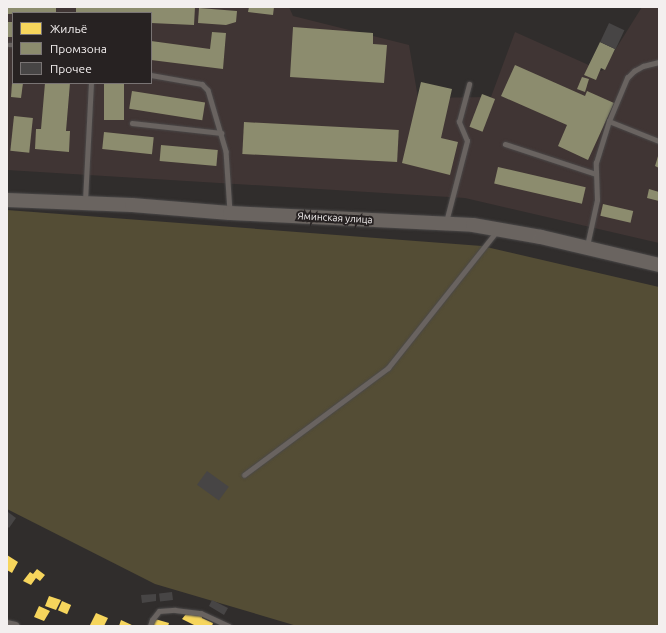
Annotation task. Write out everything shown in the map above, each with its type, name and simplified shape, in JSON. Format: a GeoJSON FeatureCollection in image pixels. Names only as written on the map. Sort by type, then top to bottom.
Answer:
{"type":"FeatureCollection","features":[{"type":"Feature","properties":{"kind":"main road","name":"Яминская улица"},"geometry":{"type":"LineString","coordinates":[[7,200],[473,225],[586,247],[659,265]]}},
{"type":"Feature","properties":{"kind":"street"},"geometry":{"type":"LineString","coordinates":[[7,624],[15,626]]}},
{"type":"Feature","properties":{"kind":"lane"},"geometry":{"type":"LineString","coordinates":[[586,247],[597,206],[598,194],[596,163],[609,121],[627,78],[634,71],[643,66],[659,62]]}},
{"type":"Feature","properties":{"kind":"lane"},"geometry":{"type":"LineString","coordinates":[[152,76],[202,84],[206,86],[221,133],[227,162],[230,213]]}},
{"type":"Feature","properties":{"kind":"lane"},"geometry":{"type":"LineString","coordinates":[[85,203],[91,84]]}},
{"type":"Feature","properties":{"kind":"lane"},"geometry":{"type":"LineString","coordinates":[[445,224],[467,141],[460,122],[469,84]]}},
{"type":"Feature","properties":{"kind":"lane"},"geometry":{"type":"LineString","coordinates":[[609,121],[659,141]]}},
{"type":"Feature","properties":{"kind":"lane"},"geometry":{"type":"LineString","coordinates":[[132,124],[221,133]]}},
{"type":"Feature","properties":{"kind":"lane"},"geometry":{"type":"LineString","coordinates":[[505,144],[596,174]]}},
{"type":"Feature","properties":{"kind":"lane"},"geometry":{"type":"LineString","coordinates":[[244,475],[388,368],[497,230]]}},
{"type":"Feature","properties":{"kind":"lane"},"geometry":{"type":"LineString","coordinates":[[150,626],[159,611],[175,610],[205,615],[229,626]]}},
{"type":"Feature","properties":{"kind":"shaded area"},"geometry":{"type":"Polygon","coordinates":[[[7,7],[289,7],[293,16],[409,45],[418,98],[491,97],[515,32],[602,71],[642,7],[659,7],[659,243],[465,198],[7,170],[7,7]]]}},
{"type":"Feature","properties":{"kind":"shaded area"},"geometry":{"type":"Polygon","coordinates":[[[7,210],[482,246],[659,287],[659,626],[297,626],[155,584],[7,509],[7,210]]]}},
{"type":"Feature","properties":{"kind":"building: Жильё"},"geometry":{"type":"Polygon","coordinates":[[[7,555],[18,562],[12,573],[7,570],[7,555]]]}},
{"type":"Feature","properties":{"kind":"building: Жильё"},"geometry":{"type":"Polygon","coordinates":[[[37,569],[45,575],[40,581],[36,578],[31,585],[23,581],[30,572],[33,574],[37,569]]]}},
{"type":"Feature","properties":{"kind":"building: Жильё"},"geometry":{"type":"Polygon","coordinates":[[[49,596],[61,600],[56,610],[45,606],[49,596]]]}},
{"type":"Feature","properties":{"kind":"building: Жильё"},"geometry":{"type":"Polygon","coordinates":[[[62,601],[71,605],[67,614],[58,610],[62,601]]]}},
{"type":"Feature","properties":{"kind":"building: Жильё"},"geometry":{"type":"Polygon","coordinates":[[[39,606],[50,611],[44,621],[34,617],[39,606]]]}},
{"type":"Feature","properties":{"kind":"building: Жильё"},"geometry":{"type":"Polygon","coordinates":[[[96,613],[108,618],[104,626],[90,625],[96,613]]]}},
{"type":"Feature","properties":{"kind":"building: Жильё"},"geometry":{"type":"Polygon","coordinates":[[[186,614],[202,616],[202,618],[213,623],[212,626],[193,626],[194,625],[182,619],[186,614]]]}},
{"type":"Feature","properties":{"kind":"building: Жильё"},"geometry":{"type":"Polygon","coordinates":[[[155,619],[169,623],[168,626],[153,626],[155,619]]]}},
{"type":"Feature","properties":{"kind":"building: Жильё"},"geometry":{"type":"Polygon","coordinates":[[[121,620],[134,626],[119,626],[121,620]]]}},
{"type":"Feature","properties":{"kind":"building: Промзона"},"geometry":{"type":"Polygon","coordinates":[[[7,7],[56,7],[56,12],[12,12],[12,14],[7,14],[7,7]]]}},
{"type":"Feature","properties":{"kind":"building: Промзона"},"geometry":{"type":"Polygon","coordinates":[[[76,7],[195,7],[194,25],[152,23],[152,12],[76,12],[76,7]]]}},
{"type":"Feature","properties":{"kind":"building: Промзона"},"geometry":{"type":"Polygon","coordinates":[[[249,7],[274,7],[273,15],[248,12],[249,7]]]}},
{"type":"Feature","properties":{"kind":"building: Промзона"},"geometry":{"type":"Polygon","coordinates":[[[199,8],[237,11],[236,22],[226,25],[198,23],[199,8]]]}},
{"type":"Feature","properties":{"kind":"building: Промзона"},"geometry":{"type":"Polygon","coordinates":[[[7,22],[12,22],[12,37],[7,37],[7,22]]]}},
{"type":"Feature","properties":{"kind":"building: Промзона"},"geometry":{"type":"Polygon","coordinates":[[[293,27],[373,33],[373,44],[387,45],[384,83],[290,77],[293,27]]]}},
{"type":"Feature","properties":{"kind":"building: Промзона"},"geometry":{"type":"Polygon","coordinates":[[[212,32],[226,33],[223,69],[152,60],[152,41],[210,49],[212,32]]]}},
{"type":"Feature","properties":{"kind":"building: Промзона"},"geometry":{"type":"Polygon","coordinates":[[[600,42],[615,49],[605,70],[601,68],[596,80],[584,75],[600,42]]]}},
{"type":"Feature","properties":{"kind":"building: Промзона"},"geometry":{"type":"Polygon","coordinates":[[[515,65],[585,96],[587,91],[614,103],[588,160],[558,146],[567,125],[501,96],[515,65]]]}},
{"type":"Feature","properties":{"kind":"building: Промзона"},"geometry":{"type":"Polygon","coordinates":[[[582,77],[589,79],[585,92],[577,89],[582,77]]]}},
{"type":"Feature","properties":{"kind":"building: Промзона"},"geometry":{"type":"Polygon","coordinates":[[[421,82],[452,89],[441,138],[458,142],[450,175],[402,163],[421,82]]]}},
{"type":"Feature","properties":{"kind":"building: Промзона"},"geometry":{"type":"Polygon","coordinates":[[[12,83],[23,84],[21,98],[11,97],[12,83]]]}},
{"type":"Feature","properties":{"kind":"building: Промзона"},"geometry":{"type":"Polygon","coordinates":[[[45,84],[70,84],[66,131],[70,131],[69,152],[35,149],[36,129],[41,129],[45,84]]]}},
{"type":"Feature","properties":{"kind":"building: Промзона"},"geometry":{"type":"Polygon","coordinates":[[[104,84],[124,84],[124,120],[104,120],[104,84]]]}},
{"type":"Feature","properties":{"kind":"building: Промзона"},"geometry":{"type":"Polygon","coordinates":[[[132,91],[205,103],[202,120],[129,109],[132,91]]]}},
{"type":"Feature","properties":{"kind":"building: Промзона"},"geometry":{"type":"Polygon","coordinates":[[[482,94],[495,99],[483,132],[469,127],[482,94]]]}},
{"type":"Feature","properties":{"kind":"building: Промзона"},"geometry":{"type":"Polygon","coordinates":[[[14,116],[33,118],[29,153],[10,151],[14,116]]]}},
{"type":"Feature","properties":{"kind":"building: Промзона"},"geometry":{"type":"Polygon","coordinates":[[[244,122],[399,130],[397,162],[242,154],[244,122]]]}},
{"type":"Feature","properties":{"kind":"building: Промзона"},"geometry":{"type":"Polygon","coordinates":[[[104,132],[154,137],[152,154],[102,149],[104,132]]]}},
{"type":"Feature","properties":{"kind":"building: Промзона"},"geometry":{"type":"Polygon","coordinates":[[[161,145],[218,150],[216,166],[160,161],[161,145]]]}},
{"type":"Feature","properties":{"kind":"building: Промзона"},"geometry":{"type":"Polygon","coordinates":[[[659,153],[659,168],[655,166],[659,153]]]}},
{"type":"Feature","properties":{"kind":"building: Промзона"},"geometry":{"type":"Polygon","coordinates":[[[498,167],[586,187],[582,204],[494,184],[498,167]]]}},
{"type":"Feature","properties":{"kind":"building: Промзона"},"geometry":{"type":"Polygon","coordinates":[[[649,189],[659,192],[659,201],[647,198],[649,189]]]}},
{"type":"Feature","properties":{"kind":"building: Промзона"},"geometry":{"type":"Polygon","coordinates":[[[603,204],[633,211],[631,223],[600,216],[603,204]]]}},
{"type":"Feature","properties":{"kind":"building: Прочее"},"geometry":{"type":"Polygon","coordinates":[[[609,23],[624,30],[616,49],[600,42],[609,23]]]}},
{"type":"Feature","properties":{"kind":"building: Прочее"},"geometry":{"type":"Polygon","coordinates":[[[207,471],[229,487],[219,501],[197,485],[207,471]]]}},
{"type":"Feature","properties":{"kind":"building: Прочее"},"geometry":{"type":"Polygon","coordinates":[[[8,512],[16,518],[9,528],[7,526],[8,512]]]}},
{"type":"Feature","properties":{"kind":"building: Прочее"},"geometry":{"type":"Polygon","coordinates":[[[172,592],[173,600],[160,602],[159,594],[172,592]]]}},
{"type":"Feature","properties":{"kind":"building: Прочее"},"geometry":{"type":"Polygon","coordinates":[[[156,594],[156,601],[142,603],[141,595],[156,594]]]}},
{"type":"Feature","properties":{"kind":"building: Прочее"},"geometry":{"type":"Polygon","coordinates":[[[212,600],[228,608],[224,615],[209,606],[212,600]]]}}]}
